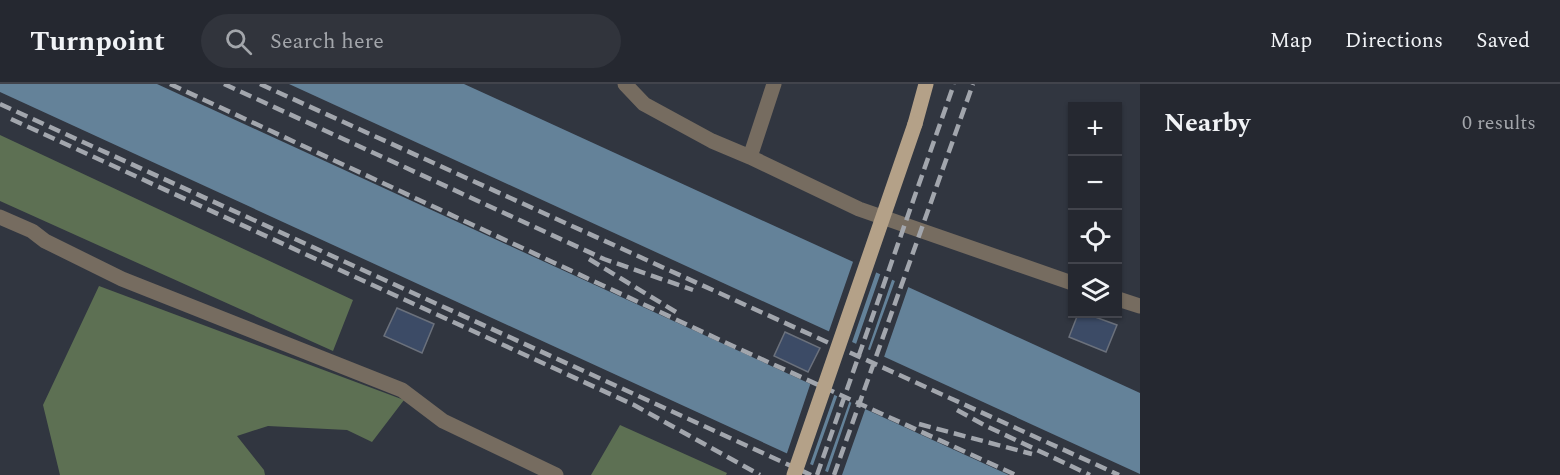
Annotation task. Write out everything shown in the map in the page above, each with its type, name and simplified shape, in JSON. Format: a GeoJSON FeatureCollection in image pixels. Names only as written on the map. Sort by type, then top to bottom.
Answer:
{"type":"FeatureCollection","features":[{"type":"Feature","properties":{"kind":"main road"},"geometry":{"type":"LineString","coordinates":[[794,475],[915,124],[926,84]]}},
{"type":"Feature","properties":{"kind":"lane"},"geometry":{"type":"LineString","coordinates":[[625,84],[644,104],[712,141],[859,209],[1068,283]]}},
{"type":"Feature","properties":{"kind":"lane"},"geometry":{"type":"LineString","coordinates":[[750,157],[774,84]]}},
{"type":"Feature","properties":{"kind":"lane"},"geometry":{"type":"LineString","coordinates":[[0,217],[32,231],[45,241],[122,279],[402,390],[443,421],[556,475]]}},
{"type":"Feature","properties":{"kind":"lane"},"geometry":{"type":"LineString","coordinates":[[1122,299],[1140,306]]}},
{"type":"Feature","properties":{"kind":"green space"},"geometry":{"type":"Polygon","coordinates":[[[0,135],[353,300],[333,351],[0,201],[0,135]]]}},
{"type":"Feature","properties":{"kind":"green space"},"geometry":{"type":"Polygon","coordinates":[[[99,286],[404,400],[372,442],[347,430],[268,426],[237,436],[264,470],[265,475],[60,475],[43,405],[99,286]]]}},
{"type":"Feature","properties":{"kind":"green space"},"geometry":{"type":"Polygon","coordinates":[[[620,425],[727,473],[726,475],[591,475],[620,425]]]}},
{"type":"Feature","properties":{"kind":"water"},"geometry":{"type":"Polygon","coordinates":[[[0,84],[157,84],[1009,475],[834,475],[0,92],[0,84]]]}},
{"type":"Feature","properties":{"kind":"water"},"geometry":{"type":"Polygon","coordinates":[[[289,84],[464,84],[1140,393],[1140,474],[289,84]]]}},
{"type":"Feature","properties":{"kind":"pier"},"geometry":{"type":"Polygon","coordinates":[[[854,259],[877,270],[851,345],[828,334],[854,259]]]}},
{"type":"Feature","properties":{"kind":"pier"},"geometry":{"type":"Polygon","coordinates":[[[881,272],[893,277],[867,352],[855,347],[881,272]]]}},
{"type":"Feature","properties":{"kind":"pier"},"geometry":{"type":"Polygon","coordinates":[[[896,278],[909,285],[883,360],[869,353],[896,278]]]}},
{"type":"Feature","properties":{"kind":"pier"},"geometry":{"type":"Polygon","coordinates":[[[811,382],[835,393],[809,467],[786,456],[811,382]]]}},
{"type":"Feature","properties":{"kind":"pier"},"geometry":{"type":"Polygon","coordinates":[[[838,394],[850,400],[824,474],[812,468],[838,394]]]}},
{"type":"Feature","properties":{"kind":"pier"},"geometry":{"type":"Polygon","coordinates":[[[852,401],[866,407],[842,475],[827,475],[852,401]]]}},
{"type":"Feature","properties":{"kind":"building"},"geometry":{"type":"Polygon","coordinates":[[[397,308],[434,324],[422,353],[384,336],[397,308]]]}},
{"type":"Feature","properties":{"kind":"building"},"geometry":{"type":"Polygon","coordinates":[[[1076,318],[1098,318],[1117,325],[1106,352],[1069,337],[1076,318]]]}},
{"type":"Feature","properties":{"kind":"building"},"geometry":{"type":"Polygon","coordinates":[[[785,332],[820,348],[808,372],[774,356],[785,332]]]}},
{"type":"Feature","properties":{"kind":"railway"},"geometry":{"type":"LineString","coordinates":[[170,84],[1016,475]]}},
{"type":"Feature","properties":{"kind":"railway"},"geometry":{"type":"LineString","coordinates":[[224,84],[604,259],[693,290]]}},
{"type":"Feature","properties":{"kind":"railway"},"geometry":{"type":"LineString","coordinates":[[260,84],[1119,475]]}},
{"type":"Feature","properties":{"kind":"railway"},"geometry":{"type":"LineString","coordinates":[[817,475],[954,84]]}},
{"type":"Feature","properties":{"kind":"railway"},"geometry":{"type":"LineString","coordinates":[[834,475],[973,84]]}},
{"type":"Feature","properties":{"kind":"railway"},"geometry":{"type":"LineString","coordinates":[[0,104],[811,475]]}},
{"type":"Feature","properties":{"kind":"railway"},"geometry":{"type":"LineString","coordinates":[[11,119],[634,405],[760,475]]}},
{"type":"Feature","properties":{"kind":"railway"},"geometry":{"type":"LineString","coordinates":[[589,259],[676,312]]}},
{"type":"Feature","properties":{"kind":"railway"},"geometry":{"type":"LineString","coordinates":[[957,410],[1090,475]]}},
{"type":"Feature","properties":{"kind":"railway"},"geometry":{"type":"LineString","coordinates":[[919,424],[1032,454]]}}]}
